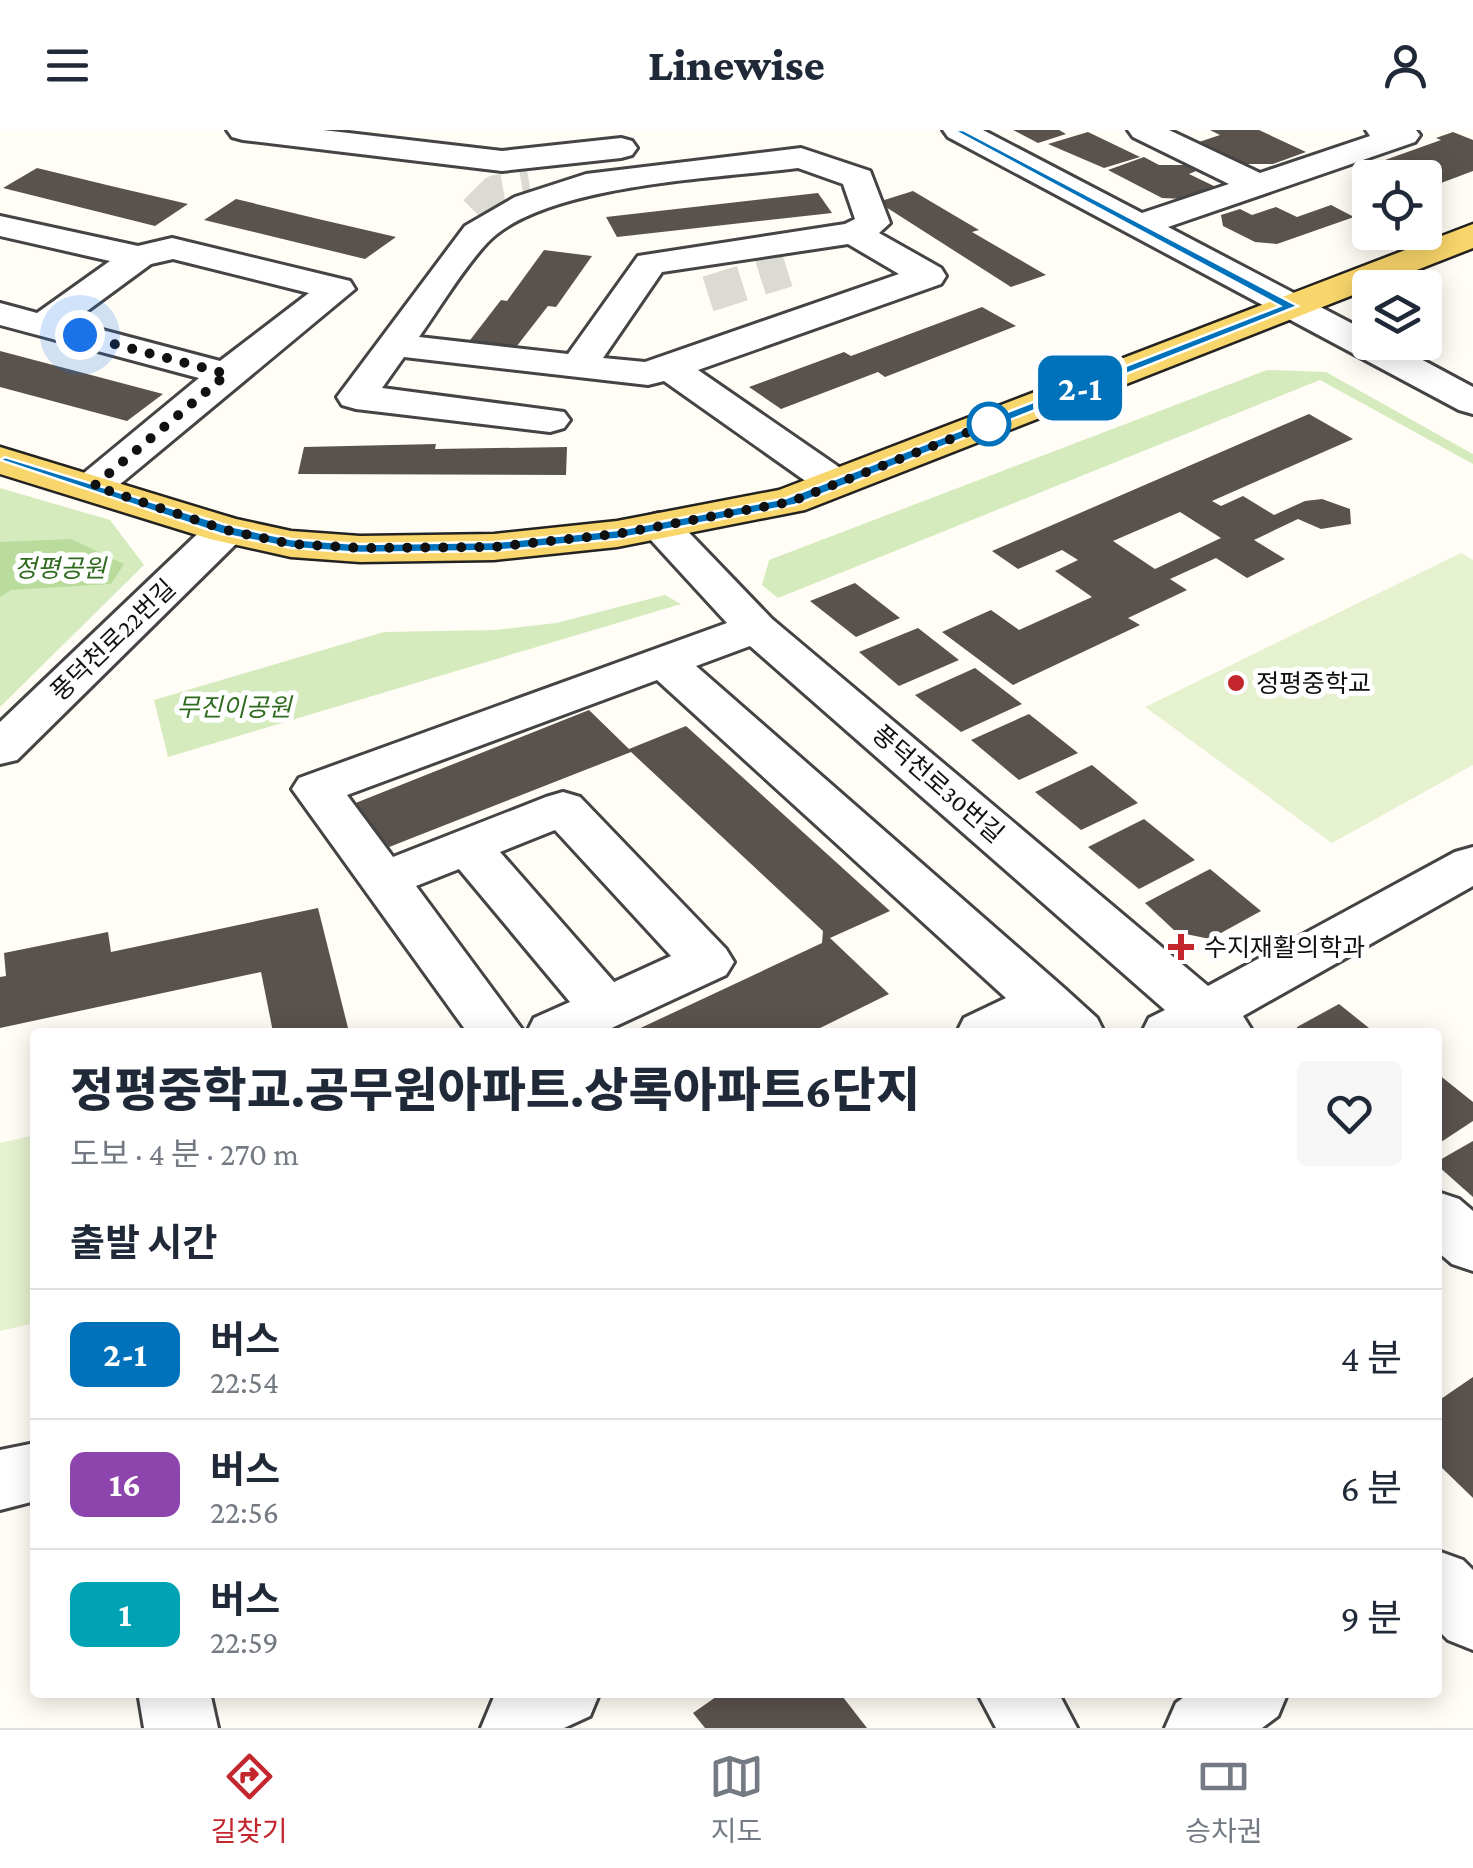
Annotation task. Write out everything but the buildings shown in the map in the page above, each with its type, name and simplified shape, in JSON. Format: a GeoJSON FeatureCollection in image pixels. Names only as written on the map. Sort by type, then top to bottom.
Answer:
{"type":"FeatureCollection","features":[{"type":"Feature","properties":{"kind":"main road"},"geometry":{"type":"LineString","coordinates":[[0,460],[226,530],[291,544],[494,547],[617,534],[790,502],[1473,236]]}},
{"type":"Feature","properties":{"kind":"street"},"geometry":{"type":"LineString","coordinates":[[243,130],[502,161],[659,143]]}},
{"type":"Feature","properties":{"kind":"street"},"geometry":{"type":"LineString","coordinates":[[959,130],[1473,402]]}},
{"type":"Feature","properties":{"kind":"street"},"geometry":{"type":"LineString","coordinates":[[1144,130],[1258,185]]}},
{"type":"Feature","properties":{"kind":"street"},"geometry":{"type":"LineString","coordinates":[[1330,130],[1375,138]]}},
{"type":"Feature","properties":{"kind":"street"},"geometry":{"type":"LineString","coordinates":[[1141,225],[1258,185],[1375,138]]}},
{"type":"Feature","properties":{"kind":"street"},"geometry":{"type":"LineString","coordinates":[[530,187],[576,188],[800,158],[858,178],[873,223],[794,258],[650,263],[578,368]]}},
{"type":"Feature","properties":{"kind":"street"},"geometry":{"type":"LineString","coordinates":[[550,420],[356,397],[477,232],[527,204],[576,188]]}},
{"type":"Feature","properties":{"kind":"street"},"geometry":{"type":"LineString","coordinates":[[0,226],[139,257]]}},
{"type":"Feature","properties":{"kind":"street"},"geometry":{"type":"LineString","coordinates":[[394,345],[648,374],[928,276],[854,234]]}},
{"type":"Feature","properties":{"kind":"street"},"geometry":{"type":"LineString","coordinates":[[43,326],[139,257],[172,248],[338,289],[227,374],[94,486]]}},
{"type":"Feature","properties":{"kind":"street"},"geometry":{"type":"LineString","coordinates":[[794,258],[868,297]]}},
{"type":"Feature","properties":{"kind":"street"},"geometry":{"type":"LineString","coordinates":[[0,314],[227,374]]}},
{"type":"Feature","properties":{"kind":"street"},"geometry":{"type":"LineString","coordinates":[[669,368],[835,483]]}},
{"type":"Feature","properties":{"kind":"street","name":"풍덕천로30번길"},"geometry":{"type":"LineString","coordinates":[[659,526],[756,628],[1200,1026]]}},
{"type":"Feature","properties":{"kind":"street","name":"풍덕천로22번길"},"geometry":{"type":"LineString","coordinates":[[0,749],[226,530]]}},
{"type":"Feature","properties":{"kind":"street"},"geometry":{"type":"LineString","coordinates":[[493,1028],[316,789],[756,628]]}},
{"type":"Feature","properties":{"kind":"street"},"geometry":{"type":"LineString","coordinates":[[664,662],[1061,1017]]}},
{"type":"Feature","properties":{"kind":"street"},"geometry":{"type":"LineString","coordinates":[[383,880],[562,808],[708,962],[563,1028]]}},
{"type":"Feature","properties":{"kind":"street"},"geometry":{"type":"LineString","coordinates":[[467,846],[606,1008]]}},
{"type":"Feature","properties":{"kind":"street"},"geometry":{"type":"LineString","coordinates":[[1200,1026],[1473,864]]}},
{"type":"Feature","properties":{"kind":"street"},"geometry":{"type":"LineString","coordinates":[[1005,1028],[1061,1017]]}},
{"type":"Feature","properties":{"kind":"street"},"geometry":{"type":"LineString","coordinates":[[0,1480],[30,1473]]}},
{"type":"Feature","properties":{"kind":"street"},"geometry":{"type":"LineString","coordinates":[[1442,1587],[1473,1617]]}},
{"type":"Feature","properties":{"kind":"street"},"geometry":{"type":"LineString","coordinates":[[175,1698],[182,1728]]}},
{"type":"Feature","properties":{"kind":"street"},"geometry":{"type":"LineString","coordinates":[[1018,1698],[1040,1728]]}},
{"type":"Feature","properties":{"kind":"street"},"geometry":{"type":"LineString","coordinates":[[1202,1728],[1244,1698]]}},
{"type":"Feature","properties":{"kind":"green space"},"geometry":{"type":"Polygon","coordinates":[[[1267,370],[1326,372],[1473,454],[1473,464],[1320,380],[778,598],[762,585],[769,560],[1267,370]]]}},
{"type":"Feature","properties":{"kind":"green space","name":"정평공원"},"geometry":{"type":"Polygon","coordinates":[[[0,488],[110,520],[144,565],[0,707],[0,488]]]}},
{"type":"Feature","properties":{"kind":"green space"},"geometry":{"type":"Polygon","coordinates":[[[71,539],[124,564],[111,584],[11,590],[0,597],[0,542],[71,539]]]}},
{"type":"Feature","properties":{"kind":"green space"},"geometry":{"type":"Polygon","coordinates":[[[1461,553],[1473,560],[1473,765],[1332,843],[1145,707],[1461,553]]]}},
{"type":"Feature","properties":{"kind":"green space","name":"무진이공원"},"geometry":{"type":"Polygon","coordinates":[[[665,595],[681,604],[168,757],[154,700],[384,632],[494,630],[556,623],[665,595]]]}},
{"type":"Feature","properties":{"kind":"green space"},"geometry":{"type":"Polygon","coordinates":[[[30,1136],[30,1324],[0,1331],[0,1143],[30,1136]]]}},
{"type":"Feature","properties":{"kind":"tunnel"},"geometry":{"type":"LineString","coordinates":[[476,213],[496,193],[530,187]]}},
{"type":"Feature","properties":{"kind":"tunnel"},"geometry":{"type":"LineString","coordinates":[[708,294],[787,269]]}},
{"type":"Feature","properties":{"kind":"bus line","name":"2-1"},"geometry":{"type":"LineString","coordinates":[[0,460],[226,530],[291,544],[494,547],[617,534],[790,502],[1291,306],[959,130]]}},
{"type":"Feature","properties":{"kind":"place","name":"정평중학교"},"geometry":{"type":"Point","coordinates":[1236,683]}},
{"type":"Feature","properties":{"kind":"place","name":"수지재활의학과"},"geometry":{"type":"Point","coordinates":[1181,947]}},
{"type":"Feature","properties":{"kind":"route"},"geometry":{"type":"LineString","coordinates":[[80,335],[227,374],[94,486],[226,530],[291,544],[494,547],[692,522],[790,502],[989,424]]}}]}
